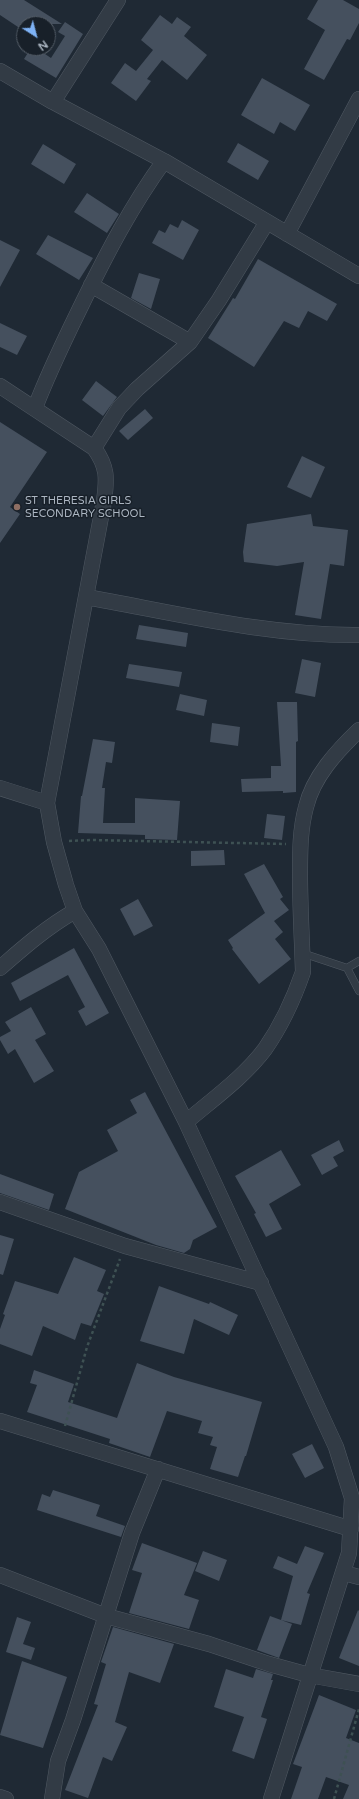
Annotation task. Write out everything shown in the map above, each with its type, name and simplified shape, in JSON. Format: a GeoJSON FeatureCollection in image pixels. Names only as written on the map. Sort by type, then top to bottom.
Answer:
{"type":"FeatureCollection","features":[{"type":"Feature","properties":{"kind":"street"},"geometry":{"type":"LineString","coordinates":[[53,102],[118,0]]}},
{"type":"Feature","properties":{"kind":"street"},"geometry":{"type":"LineString","coordinates":[[0,71],[53,102],[164,161],[359,276]]}},
{"type":"Feature","properties":{"kind":"street"},"geometry":{"type":"LineString","coordinates":[[287,234],[359,99]]}},
{"type":"Feature","properties":{"kind":"street"},"geometry":{"type":"LineString","coordinates":[[35,408],[48,372],[118,232],[142,191],[164,161]]}},
{"type":"Feature","properties":{"kind":"street"},"geometry":{"type":"LineString","coordinates":[[94,448],[119,408],[136,389],[190,342],[219,300],[267,222]]}},
{"type":"Feature","properties":{"kind":"street"},"geometry":{"type":"LineString","coordinates":[[91,286],[190,342]]}},
{"type":"Feature","properties":{"kind":"street"},"geometry":{"type":"LineString","coordinates":[[0,386],[94,448],[104,463],[107,476],[104,501],[47,803],[54,842],[66,884],[75,911],[100,949],[186,1122],[261,1283],[336,1447],[352,1498],[349,1553],[344,1573],[309,1675],[271,1799]]}},
{"type":"Feature","properties":{"kind":"street"},"geometry":{"type":"LineString","coordinates":[[86,597],[228,623],[276,630],[359,635]]}},
{"type":"Feature","properties":{"kind":"street"},"geometry":{"type":"LineString","coordinates":[[186,1122],[238,1078],[264,1049],[296,991],[303,972],[300,844],[306,807],[317,782],[337,753],[359,730]]}},
{"type":"Feature","properties":{"kind":"street"},"geometry":{"type":"LineString","coordinates":[[0,788],[47,803]]}},
{"type":"Feature","properties":{"kind":"street"},"geometry":{"type":"LineString","coordinates":[[0,968],[52,924],[75,911]]}},
{"type":"Feature","properties":{"kind":"street"},"geometry":{"type":"LineString","coordinates":[[0,1202],[125,1246],[261,1283]]}},
{"type":"Feature","properties":{"kind":"street"},"geometry":{"type":"LineString","coordinates":[[0,1421],[351,1529]]}},
{"type":"Feature","properties":{"kind":"street"},"geometry":{"type":"LineString","coordinates":[[52,1799],[58,1761],[73,1720],[132,1533],[158,1469]]}},
{"type":"Feature","properties":{"kind":"street"},"geometry":{"type":"LineString","coordinates":[[344,1573],[359,1577]]}},
{"type":"Feature","properties":{"kind":"street"},"geometry":{"type":"LineString","coordinates":[[0,1575],[106,1616],[209,1644],[269,1664],[309,1675],[359,1684]]}},
{"type":"Feature","properties":{"kind":"street"},"geometry":{"type":"LineString","coordinates":[[0,1797],[6,1799]]}},
{"type":"Feature","properties":{"kind":"lane"},"geometry":{"type":"LineString","coordinates":[[302,953],[347,968],[359,991]]}},
{"type":"Feature","properties":{"kind":"lane"},"geometry":{"type":"LineString","coordinates":[[347,968],[359,961]]}},
{"type":"Feature","properties":{"kind":"path"},"geometry":{"type":"LineString","coordinates":[[54,842],[90,840],[300,844]]}},
{"type":"Feature","properties":{"kind":"path"},"geometry":{"type":"LineString","coordinates":[[62,1440],[86,1347],[125,1246]]}},
{"type":"Feature","properties":{"kind":"path"},"geometry":{"type":"LineString","coordinates":[[334,1799],[359,1709]]}},
{"type":"Feature","properties":{"kind":"building"},"geometry":{"type":"Polygon","coordinates":[[[0,0],[24,0],[49,16],[16,16],[16,26],[0,15],[0,0]]]}},
{"type":"Feature","properties":{"kind":"building"},"geometry":{"type":"Polygon","coordinates":[[[318,0],[343,0],[359,9],[359,23],[350,40],[347,39],[324,80],[304,69],[325,30],[307,19],[318,0]]]}},
{"type":"Feature","properties":{"kind":"building"},"geometry":{"type":"Polygon","coordinates":[[[160,15],[172,24],[177,17],[191,27],[184,36],[207,55],[187,80],[162,60],[147,79],[151,81],[136,101],[111,83],[125,63],[136,71],[153,50],[141,40],[160,15]]]}},
{"type":"Feature","properties":{"kind":"building"},"geometry":{"type":"Polygon","coordinates":[[[56,20],[62,24],[56,24],[56,20]]]}},
{"type":"Feature","properties":{"kind":"building"},"geometry":{"type":"Polygon","coordinates":[[[65,22],[83,34],[56,78],[24,59],[26,56],[48,56],[51,58],[52,56],[56,56],[56,50],[65,36],[58,32],[65,22]]]}},
{"type":"Feature","properties":{"kind":"building"},"geometry":{"type":"Polygon","coordinates":[[[262,78],[310,105],[295,131],[280,122],[274,134],[241,115],[262,78]]]}},
{"type":"Feature","properties":{"kind":"building"},"geometry":{"type":"Polygon","coordinates":[[[238,143],[269,161],[258,180],[227,162],[238,143]]]}},
{"type":"Feature","properties":{"kind":"building"},"geometry":{"type":"Polygon","coordinates":[[[43,144],[76,164],[64,184],[31,164],[43,144]]]}},
{"type":"Feature","properties":{"kind":"building"},"geometry":{"type":"Polygon","coordinates":[[[87,193],[119,214],[107,233],[74,212],[87,193]]]}},
{"type":"Feature","properties":{"kind":"building"},"geometry":{"type":"Polygon","coordinates":[[[182,220],[199,230],[183,260],[152,243],[159,230],[165,233],[170,224],[178,228],[182,220]]]}},
{"type":"Feature","properties":{"kind":"building"},"geometry":{"type":"Polygon","coordinates":[[[48,235],[93,258],[79,280],[36,254],[48,235]]]}},
{"type":"Feature","properties":{"kind":"building"},"geometry":{"type":"Polygon","coordinates":[[[0,240],[20,250],[0,287],[0,240]]]}},
{"type":"Feature","properties":{"kind":"building"},"geometry":{"type":"Polygon","coordinates":[[[258,259],[337,304],[327,321],[308,311],[299,328],[284,321],[254,367],[208,338],[233,298],[235,299],[258,259]]]}},
{"type":"Feature","properties":{"kind":"building"},"geometry":{"type":"Polygon","coordinates":[[[139,273],[160,279],[151,309],[131,298],[139,273]]]}},
{"type":"Feature","properties":{"kind":"building"},"geometry":{"type":"Polygon","coordinates":[[[0,323],[27,336],[17,355],[0,347],[0,323]]]}},
{"type":"Feature","properties":{"kind":"building"},"geometry":{"type":"Polygon","coordinates":[[[96,381],[117,397],[103,416],[82,400],[96,381]]]}},
{"type":"Feature","properties":{"kind":"building"},"geometry":{"type":"Polygon","coordinates":[[[145,409],[153,418],[128,440],[119,431],[145,409]]]}},
{"type":"Feature","properties":{"kind":"building"},"geometry":{"type":"Polygon","coordinates":[[[0,422],[47,452],[10,507],[20,514],[0,543],[0,422]]]}},
{"type":"Feature","properties":{"kind":"building"},"geometry":{"type":"Polygon","coordinates":[[[302,456],[325,467],[311,498],[287,487],[302,456]]]}},
{"type":"Feature","properties":{"kind":"building"},"geometry":{"type":"Polygon","coordinates":[[[311,514],[313,526],[348,530],[344,566],[330,564],[321,619],[295,615],[304,562],[277,566],[244,562],[243,552],[247,524],[311,514]]]}},
{"type":"Feature","properties":{"kind":"building"},"geometry":{"type":"Polygon","coordinates":[[[139,625],[188,633],[186,647],[136,639],[139,625]]]}},
{"type":"Feature","properties":{"kind":"building"},"geometry":{"type":"Polygon","coordinates":[[[302,659],[321,663],[315,697],[295,693],[302,659]]]}},
{"type":"Feature","properties":{"kind":"building"},"geometry":{"type":"Polygon","coordinates":[[[129,664],[182,672],[179,687],[126,678],[129,664]]]}},
{"type":"Feature","properties":{"kind":"building"},"geometry":{"type":"Polygon","coordinates":[[[180,694],[207,700],[204,716],[176,710],[180,694]]]}},
{"type":"Feature","properties":{"kind":"building"},"geometry":{"type":"Polygon","coordinates":[[[277,702],[297,702],[298,741],[296,742],[296,792],[242,792],[241,779],[271,778],[271,766],[281,766],[277,702]]]}},
{"type":"Feature","properties":{"kind":"building"},"geometry":{"type":"Polygon","coordinates":[[[212,723],[240,727],[238,746],[210,742],[212,723]]]}},
{"type":"Feature","properties":{"kind":"building"},"geometry":{"type":"Polygon","coordinates":[[[93,739],[115,742],[112,763],[106,762],[102,788],[105,788],[103,823],[135,823],[135,798],[180,801],[177,840],[145,839],[145,835],[78,833],[81,796],[93,739]]]}},
{"type":"Feature","properties":{"kind":"building"},"geometry":{"type":"Polygon","coordinates":[[[267,814],[285,816],[282,840],[264,838],[267,814]]]}},
{"type":"Feature","properties":{"kind":"building"},"geometry":{"type":"Polygon","coordinates":[[[224,850],[225,865],[191,866],[191,851],[224,850]]]}},
{"type":"Feature","properties":{"kind":"building"},"geometry":{"type":"Polygon","coordinates":[[[264,864],[283,897],[280,899],[289,910],[274,921],[283,932],[275,939],[291,959],[259,984],[232,949],[233,948],[228,940],[265,913],[244,874],[264,864]]]}},
{"type":"Feature","properties":{"kind":"building"},"geometry":{"type":"Polygon","coordinates":[[[138,899],[153,926],[134,936],[120,909],[138,899]]]}},
{"type":"Feature","properties":{"kind":"building"},"geometry":{"type":"Polygon","coordinates":[[[74,948],[109,1013],[86,1026],[78,1011],[85,1007],[68,975],[20,1001],[11,983],[74,948]]]}},
{"type":"Feature","properties":{"kind":"building"},"geometry":{"type":"Polygon","coordinates":[[[31,1007],[46,1034],[35,1040],[54,1071],[34,1083],[15,1049],[8,1054],[0,1040],[0,1037],[11,1031],[5,1022],[31,1007]]]}},
{"type":"Feature","properties":{"kind":"building"},"geometry":{"type":"Polygon","coordinates":[[[145,1092],[217,1227],[193,1240],[190,1249],[184,1253],[156,1245],[65,1209],[79,1172],[118,1151],[107,1130],[137,1113],[130,1100],[145,1092]]]}},
{"type":"Feature","properties":{"kind":"building"},"geometry":{"type":"Polygon","coordinates":[[[339,1140],[344,1151],[333,1157],[338,1166],[322,1175],[311,1155],[339,1140]]]}},
{"type":"Feature","properties":{"kind":"building"},"geometry":{"type":"Polygon","coordinates":[[[281,1150],[301,1185],[269,1204],[282,1229],[266,1237],[254,1214],[256,1213],[235,1176],[281,1150]]]}},
{"type":"Feature","properties":{"kind":"building"},"geometry":{"type":"Polygon","coordinates":[[[0,1174],[54,1194],[49,1210],[0,1193],[0,1174]]]}},
{"type":"Feature","properties":{"kind":"building"},"geometry":{"type":"Polygon","coordinates":[[[0,1235],[14,1239],[3,1275],[0,1274],[0,1235]]]}},
{"type":"Feature","properties":{"kind":"building"},"geometry":{"type":"Polygon","coordinates":[[[74,1257],[106,1270],[97,1291],[104,1294],[91,1326],[81,1323],[75,1340],[43,1326],[32,1356],[0,1344],[0,1329],[5,1315],[3,1314],[15,1281],[58,1294],[74,1257]]]}},
{"type":"Feature","properties":{"kind":"building"},"geometry":{"type":"Polygon","coordinates":[[[159,1286],[209,1304],[210,1302],[238,1315],[229,1335],[194,1319],[184,1354],[140,1341],[159,1286]]]}},
{"type":"Feature","properties":{"kind":"building"},"geometry":{"type":"Polygon","coordinates":[[[137,1363],[174,1377],[262,1402],[246,1456],[238,1477],[210,1469],[217,1447],[210,1445],[213,1437],[198,1433],[202,1421],[167,1411],[150,1457],[109,1443],[110,1439],[27,1412],[37,1385],[30,1383],[34,1370],[74,1384],[68,1402],[117,1418],[137,1363]]]}},
{"type":"Feature","properties":{"kind":"building"},"geometry":{"type":"Polygon","coordinates":[[[312,1444],[324,1468],[305,1478],[292,1454],[312,1444]]]}},
{"type":"Feature","properties":{"kind":"building"},"geometry":{"type":"Polygon","coordinates":[[[53,1490],[100,1505],[96,1516],[125,1526],[121,1537],[37,1510],[42,1494],[50,1497],[53,1490]]]}},
{"type":"Feature","properties":{"kind":"building"},"geometry":{"type":"Polygon","coordinates":[[[142,1543],[197,1563],[184,1595],[199,1600],[189,1629],[129,1613],[142,1573],[132,1570],[142,1543]]]}},
{"type":"Feature","properties":{"kind":"building"},"geometry":{"type":"Polygon","coordinates":[[[305,1546],[324,1553],[307,1593],[310,1594],[301,1625],[281,1620],[293,1576],[273,1568],[278,1556],[297,1564],[305,1546]]]}},
{"type":"Feature","properties":{"kind":"building"},"geometry":{"type":"Polygon","coordinates":[[[203,1551],[227,1560],[219,1581],[195,1571],[203,1551]]]}},
{"type":"Feature","properties":{"kind":"building"},"geometry":{"type":"Polygon","coordinates":[[[358,1610],[359,1611],[359,1666],[339,1658],[358,1610]]]}},
{"type":"Feature","properties":{"kind":"building"},"geometry":{"type":"Polygon","coordinates":[[[270,1616],[292,1624],[279,1658],[257,1650],[270,1616]]]}},
{"type":"Feature","properties":{"kind":"building"},"geometry":{"type":"Polygon","coordinates":[[[17,1617],[31,1622],[23,1644],[35,1648],[31,1660],[6,1652],[17,1617]]]}},
{"type":"Feature","properties":{"kind":"building"},"geometry":{"type":"Polygon","coordinates":[[[113,1627],[174,1644],[160,1683],[129,1672],[115,1722],[127,1727],[112,1761],[103,1757],[88,1798],[65,1790],[98,1705],[94,1704],[106,1664],[101,1662],[113,1627]]]}},
{"type":"Feature","properties":{"kind":"building"},"geometry":{"type":"Polygon","coordinates":[[[22,1661],[67,1677],[43,1748],[0,1735],[22,1661]]]}},
{"type":"Feature","properties":{"kind":"building"},"geometry":{"type":"Polygon","coordinates":[[[226,1669],[253,1678],[256,1669],[273,1674],[271,1680],[273,1680],[261,1717],[267,1719],[254,1759],[232,1751],[244,1717],[214,1707],[226,1669]]]}},
{"type":"Feature","properties":{"kind":"building"},"geometry":{"type":"Polygon","coordinates":[[[319,1695],[356,1710],[346,1738],[359,1743],[359,1799],[343,1799],[349,1785],[326,1777],[318,1799],[291,1799],[302,1767],[293,1764],[319,1695]]]}},
{"type":"Feature","properties":{"kind":"place","name":"ST THERESIA GIRLS SECONDARY SCHOOL"},"geometry":{"type":"Point","coordinates":[17,507]}}]}
